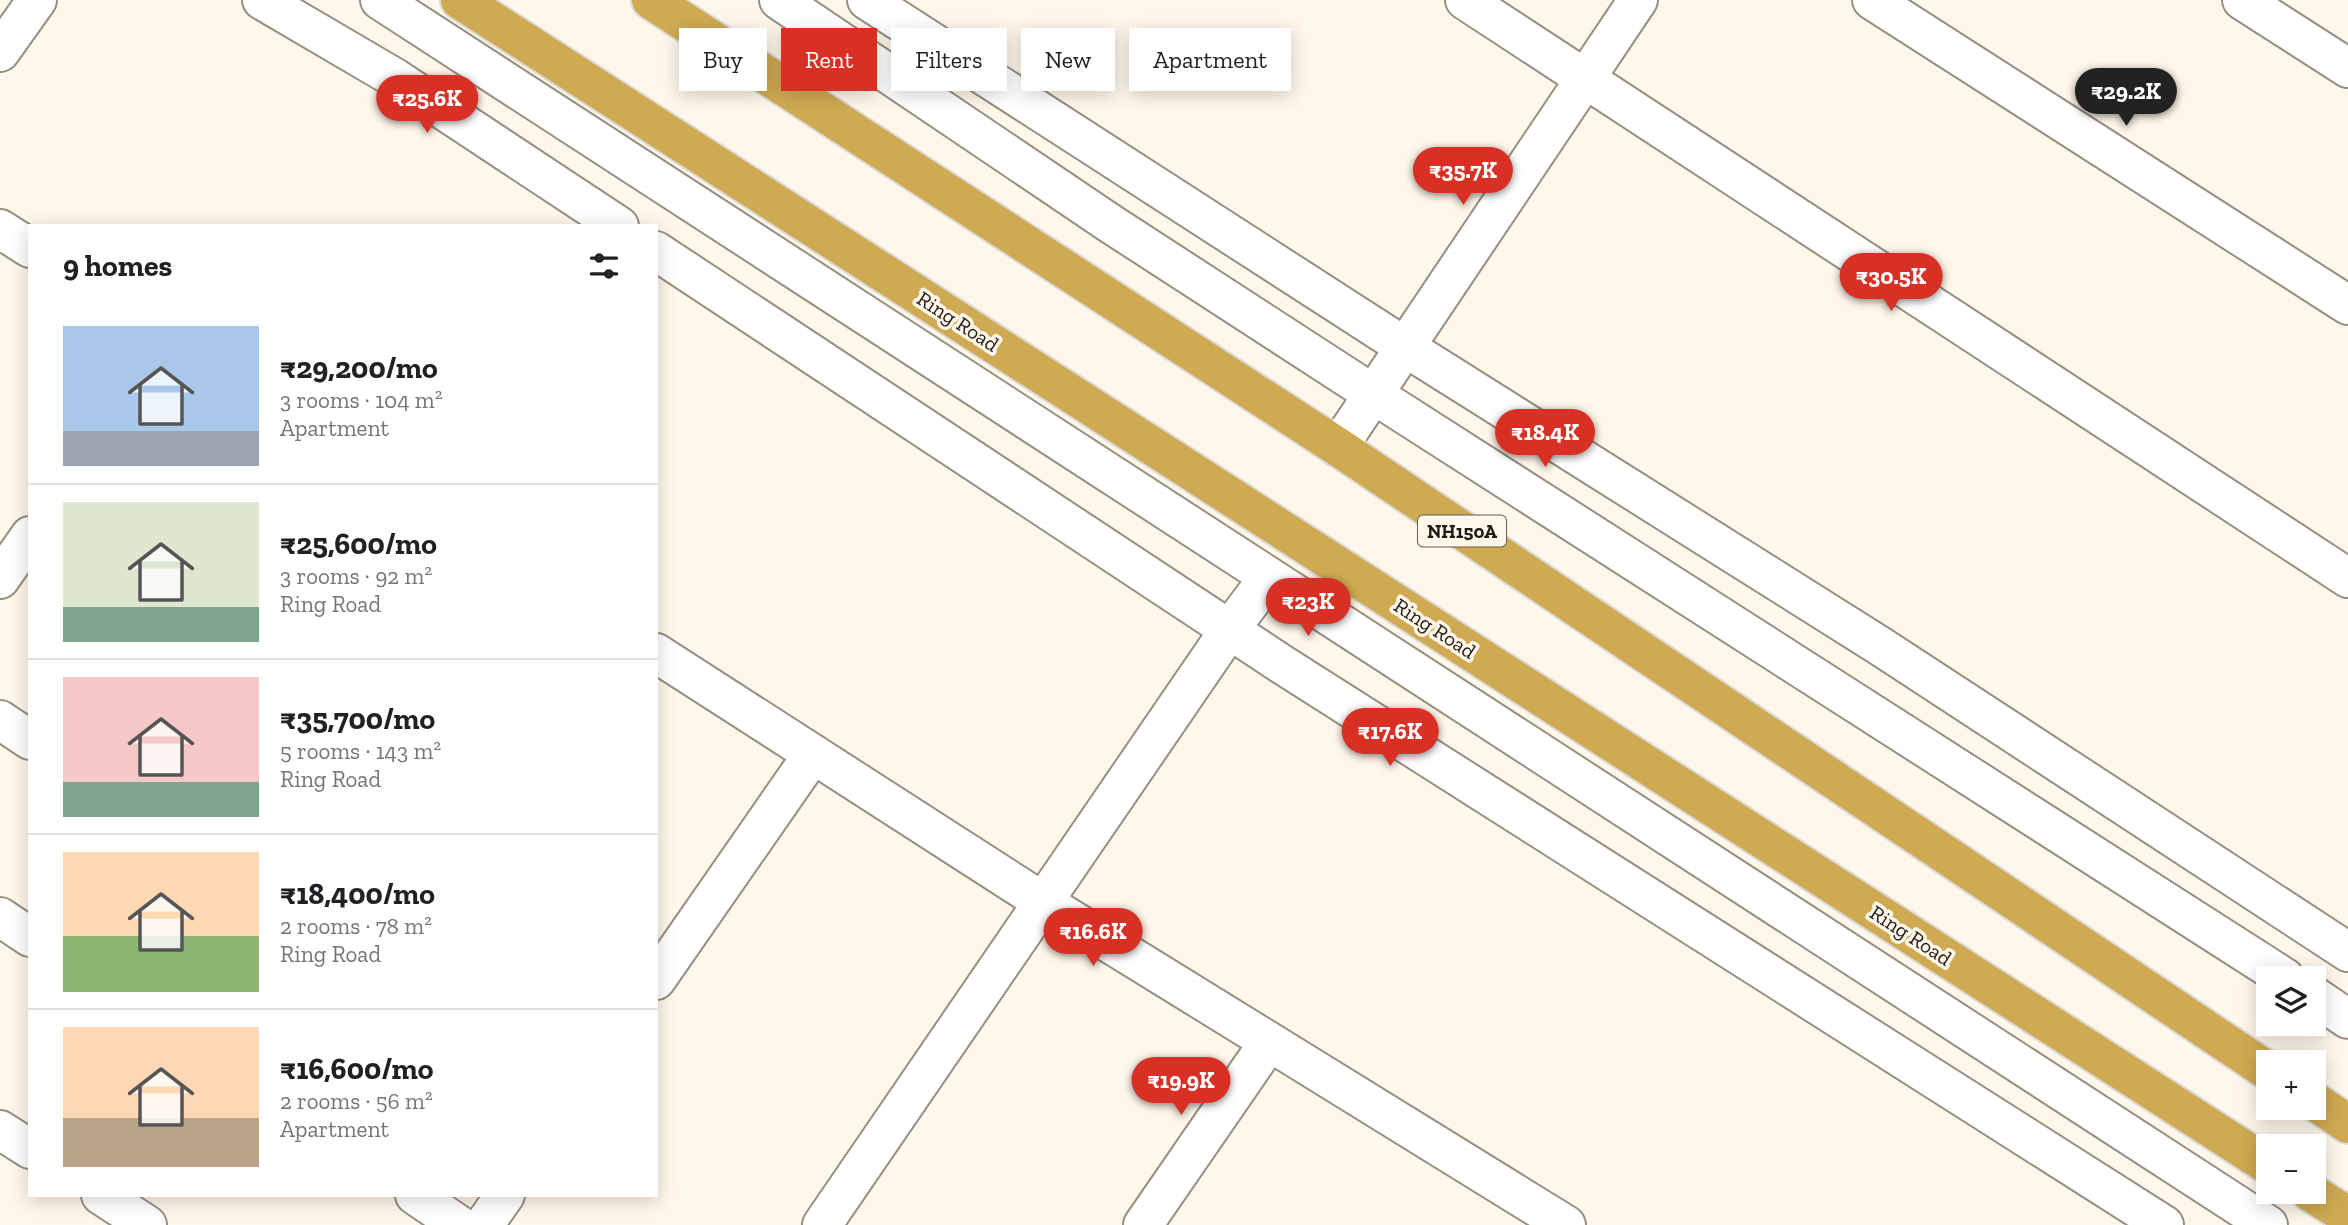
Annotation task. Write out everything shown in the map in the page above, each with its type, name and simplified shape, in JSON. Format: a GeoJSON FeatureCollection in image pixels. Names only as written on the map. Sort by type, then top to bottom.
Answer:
{"type":"FeatureCollection","features":[{"type":"Feature","properties":{"kind":"highway","name":"Ring Road"},"geometry":{"type":"LineString","coordinates":[[460,0],[2256,1157]]}},
{"type":"Feature","properties":{"kind":"highway","name":"NH150A"},"geometry":{"type":"LineString","coordinates":[[651,0],[1338,447],[2256,1063]]}},
{"type":"Feature","properties":{"kind":"highway"},"geometry":{"type":"LineString","coordinates":[[2326,1109],[2348,1124]]}},
{"type":"Feature","properties":{"kind":"highway"},"geometry":{"type":"LineString","coordinates":[[2326,1202],[2348,1216]]}},
{"type":"Feature","properties":{"kind":"street"},"geometry":{"type":"LineString","coordinates":[[0,52],[37,0]]}},
{"type":"Feature","properties":{"kind":"street"},"geometry":{"type":"LineString","coordinates":[[262,0],[395,78],[616,224]]}},
{"type":"Feature","properties":{"kind":"street"},"geometry":{"type":"LineString","coordinates":[[380,0],[2268,1225]]}},
{"type":"Feature","properties":{"kind":"street"},"geometry":{"type":"LineString","coordinates":[[779,0],[1111,223],[1373,394],[2267,966]]}},
{"type":"Feature","properties":{"kind":"street"},"geometry":{"type":"LineString","coordinates":[[867,0],[1405,347],[1880,646],[2348,952]]}},
{"type":"Feature","properties":{"kind":"street"},"geometry":{"type":"LineString","coordinates":[[1465,0],[2348,578]]}},
{"type":"Feature","properties":{"kind":"street"},"geometry":{"type":"LineString","coordinates":[[1338,447],[1638,0]]}},
{"type":"Feature","properties":{"kind":"street"},"geometry":{"type":"LineString","coordinates":[[1872,0],[2348,305]]}},
{"type":"Feature","properties":{"kind":"street"},"geometry":{"type":"LineString","coordinates":[[2242,0],[2348,68]]}},
{"type":"Feature","properties":{"kind":"street"},"geometry":{"type":"LineString","coordinates":[[0,229],[28,247]]}},
{"type":"Feature","properties":{"kind":"street"},"geometry":{"type":"LineString","coordinates":[[658,252],[1230,629],[2164,1225]]}},
{"type":"Feature","properties":{"kind":"street"},"geometry":{"type":"LineString","coordinates":[[0,579],[28,539]]}},
{"type":"Feature","properties":{"kind":"street"},"geometry":{"type":"LineString","coordinates":[[822,1225],[1230,629],[1269,577]]}},
{"type":"Feature","properties":{"kind":"street"},"geometry":{"type":"LineString","coordinates":[[658,654],[1043,902],[1566,1225]]}},
{"type":"Feature","properties":{"kind":"street"},"geometry":{"type":"LineString","coordinates":[[0,720],[28,739]]}},
{"type":"Feature","properties":{"kind":"street"},"geometry":{"type":"LineString","coordinates":[[658,972],[668,937],[813,754]]}},
{"type":"Feature","properties":{"kind":"street"},"geometry":{"type":"LineString","coordinates":[[0,918],[28,936]]}},
{"type":"Feature","properties":{"kind":"street"},"geometry":{"type":"LineString","coordinates":[[2326,1004],[2348,1019]]}},
{"type":"Feature","properties":{"kind":"street"},"geometry":{"type":"LineString","coordinates":[[1143,1225],[1269,1042]]}},
{"type":"Feature","properties":{"kind":"street"},"geometry":{"type":"LineString","coordinates":[[0,1130],[28,1148]]}},
{"type":"Feature","properties":{"kind":"street"},"geometry":{"type":"LineString","coordinates":[[104,1197],[146,1225]]}},
{"type":"Feature","properties":{"kind":"street"},"geometry":{"type":"LineString","coordinates":[[418,1197],[459,1225]]}},
{"type":"Feature","properties":{"kind":"street"},"geometry":{"type":"LineString","coordinates":[[484,1225],[504,1197]]}}]}
